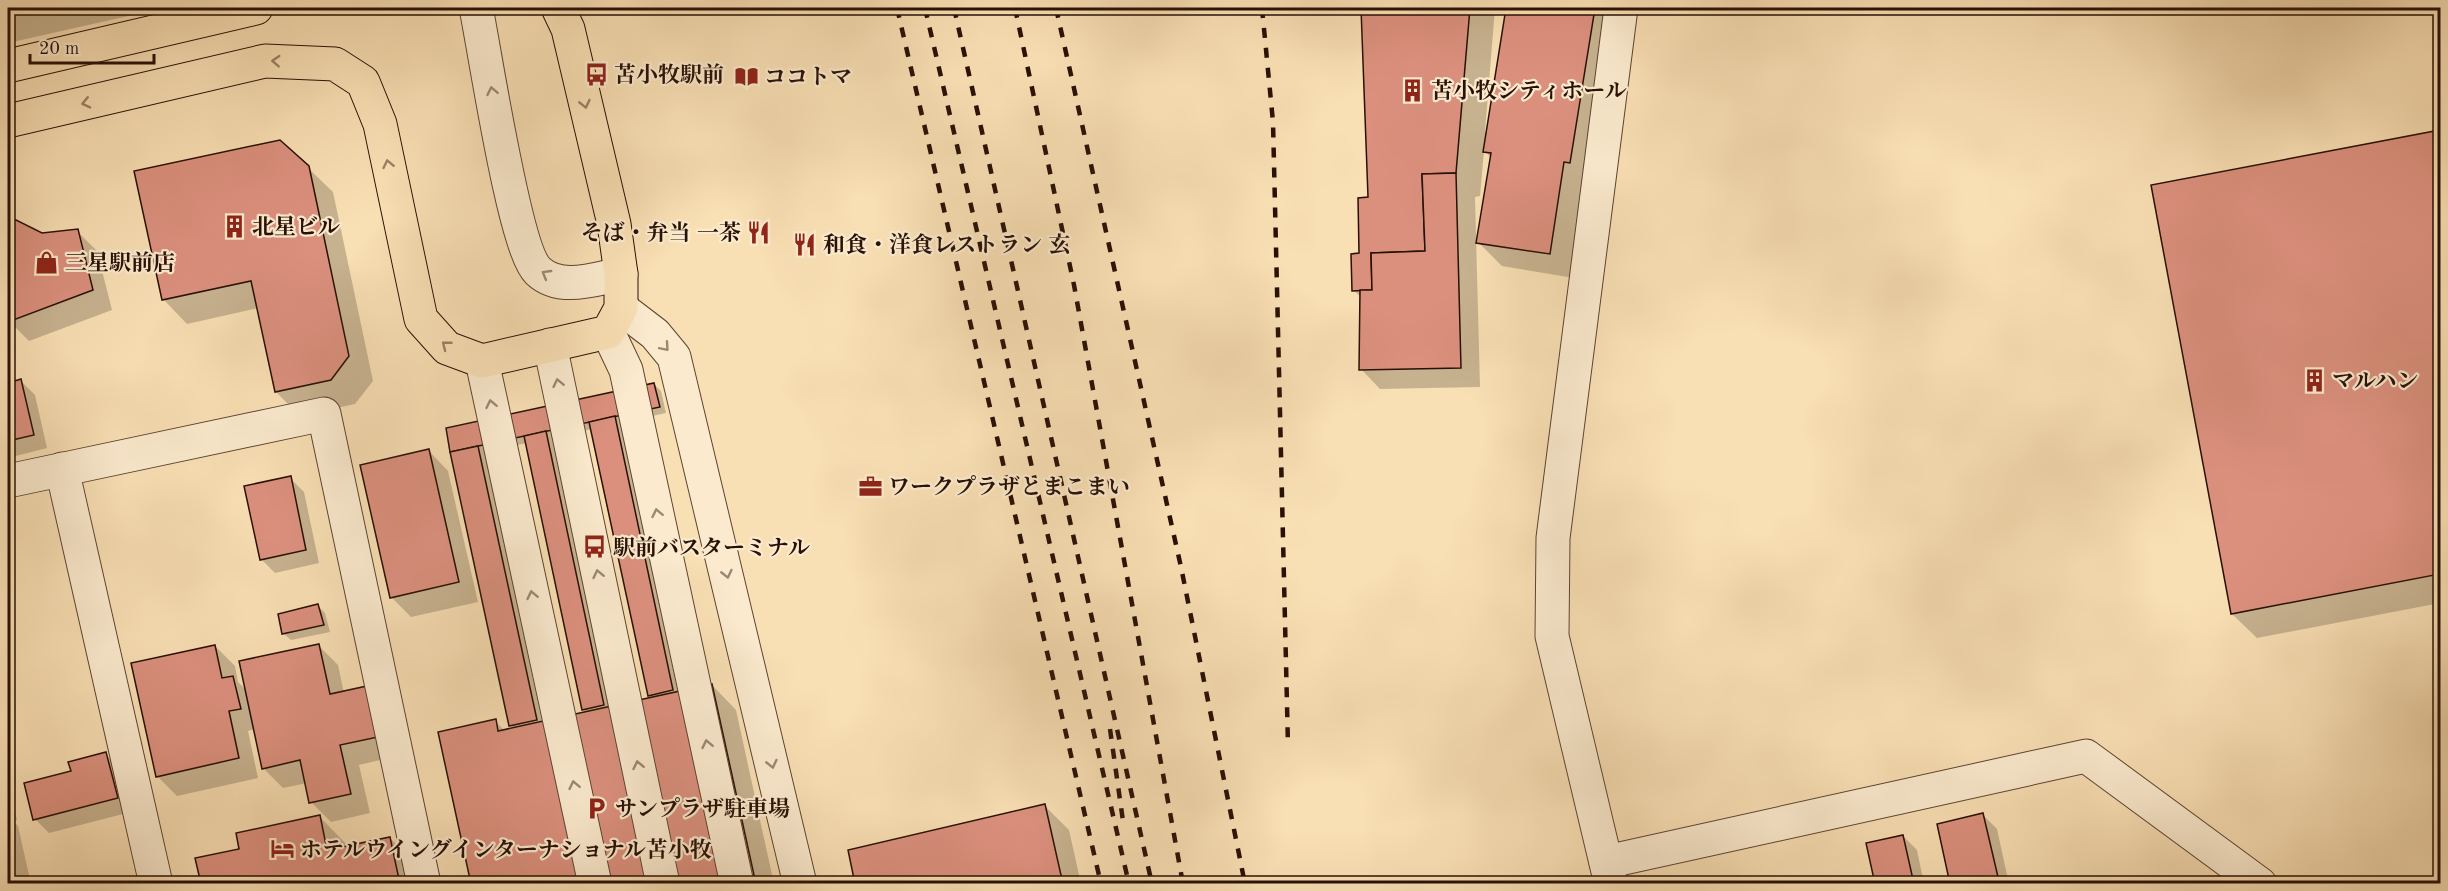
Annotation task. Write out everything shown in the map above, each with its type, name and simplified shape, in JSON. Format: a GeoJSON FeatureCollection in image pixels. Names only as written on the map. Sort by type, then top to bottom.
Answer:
{"type":"FeatureCollection","features":[{"type":"Feature","properties":{"kind":"main road"},"geometry":{"type":"LineString","coordinates":[[8,66],[256,8]]}},
{"type":"Feature","properties":{"kind":"main road"},"geometry":{"type":"LineString","coordinates":[[8,121],[265,61],[334,64],[363,82],[380,124],[421,319],[447,348],[482,361],[550,345],[615,320],[621,274],[614,224],[568,29],[558,8]]}},
{"type":"Feature","properties":{"kind":"street"},"geometry":{"type":"LineString","coordinates":[[476,8],[520,235],[538,271],[564,284],[621,274]]}},
{"type":"Feature","properties":{"kind":"street"},"geometry":{"type":"LineString","coordinates":[[1620,8],[1553,538],[1552,636],[1608,873],[2086,756],[2260,884]]}},
{"type":"Feature","properties":{"kind":"street"},"geometry":{"type":"LineString","coordinates":[[615,320],[737,884]]}},
{"type":"Feature","properties":{"kind":"street"},"geometry":{"type":"LineString","coordinates":[[615,320],[655,334],[674,357],[800,884]]}},
{"type":"Feature","properties":{"kind":"street"},"geometry":{"type":"LineString","coordinates":[[550,345],[663,884]]}},
{"type":"Feature","properties":{"kind":"street"},"geometry":{"type":"LineString","coordinates":[[482,361],[595,884]]}},
{"type":"Feature","properties":{"kind":"street"},"geometry":{"type":"LineString","coordinates":[[8,481],[324,414],[424,884]]}},
{"type":"Feature","properties":{"kind":"street"},"geometry":{"type":"LineString","coordinates":[[62,469],[156,884]]}},
{"type":"Feature","properties":{"kind":"building"},"geometry":{"type":"Polygon","coordinates":[[[8,8],[35,8],[8,14],[8,8]]]}},
{"type":"Feature","properties":{"kind":"building"},"geometry":{"type":"Polygon","coordinates":[[[8,8],[34,8],[34,9],[8,14],[8,8]]]}},
{"type":"Feature","properties":{"kind":"building","name":"苫小牧シティホール"},"geometry":{"type":"Polygon","coordinates":[[[1361,8],[1470,8],[1456,173],[1422,174],[1425,251],[1371,253],[1372,290],[1352,291],[1351,254],[1359,253],[1358,198],[1368,197],[1361,8]]]}},
{"type":"Feature","properties":{"kind":"building"},"geometry":{"type":"Polygon","coordinates":[[[1506,8],[1595,8],[1570,163],[1564,162],[1550,254],[1476,243],[1491,153],[1483,152],[1506,8]]]}},
{"type":"Feature","properties":{"kind":"building","name":"マルハン"},"geometry":{"type":"Polygon","coordinates":[[[2440,130],[2440,574],[2231,614],[2151,185],[2440,130]]]}},
{"type":"Feature","properties":{"kind":"building","name":"北星ビル"},"geometry":{"type":"Polygon","coordinates":[[[280,140],[309,166],[349,356],[331,380],[275,392],[251,281],[162,300],[134,171],[280,140]]]}},
{"type":"Feature","properties":{"kind":"building"},"geometry":{"type":"Polygon","coordinates":[[[1456,173],[1461,368],[1359,370],[1360,290],[1372,290],[1371,253],[1425,251],[1422,174],[1456,173]]]}},
{"type":"Feature","properties":{"kind":"building","name":"三星駅前店"},"geometry":{"type":"Polygon","coordinates":[[[8,216],[42,233],[78,229],[93,290],[8,322],[8,216]]]}},
{"type":"Feature","properties":{"kind":"building"},"geometry":{"type":"Polygon","coordinates":[[[21,379],[34,435],[8,441],[8,383],[21,379]]]}},
{"type":"Feature","properties":{"kind":"building"},"geometry":{"type":"Polygon","coordinates":[[[654,383],[660,407],[450,452],[446,428],[654,383]]]}},
{"type":"Feature","properties":{"kind":"building"},"geometry":{"type":"Polygon","coordinates":[[[615,416],[673,690],[648,696],[589,422],[615,416]]]}},
{"type":"Feature","properties":{"kind":"building"},"geometry":{"type":"Polygon","coordinates":[[[546,431],[604,705],[582,710],[524,436],[546,431]]]}},
{"type":"Feature","properties":{"kind":"building"},"geometry":{"type":"Polygon","coordinates":[[[478,446],[537,720],[509,726],[450,452],[478,446]]]}},
{"type":"Feature","properties":{"kind":"building"},"geometry":{"type":"Polygon","coordinates":[[[429,449],[459,582],[390,598],[360,465],[429,449]]]}},
{"type":"Feature","properties":{"kind":"building"},"geometry":{"type":"Polygon","coordinates":[[[291,476],[306,550],[260,560],[244,486],[291,476]]]}},
{"type":"Feature","properties":{"kind":"building"},"geometry":{"type":"Polygon","coordinates":[[[318,604],[324,625],[282,634],[278,614],[318,604]]]}},
{"type":"Feature","properties":{"kind":"building"},"geometry":{"type":"Polygon","coordinates":[[[319,644],[330,694],[367,686],[378,737],[340,745],[351,794],[309,803],[300,760],[262,769],[239,661],[319,644]]]}},
{"type":"Feature","properties":{"kind":"building"},"geometry":{"type":"Polygon","coordinates":[[[215,645],[222,678],[233,676],[241,709],[229,711],[239,758],[156,777],[131,663],[215,645]]]}},
{"type":"Feature","properties":{"kind":"building","name":"サンプラザ駐車場"},"geometry":{"type":"Polygon","coordinates":[[[712,684],[756,884],[471,884],[438,732],[496,719],[498,731],[712,684]]]}},
{"type":"Feature","properties":{"kind":"building"},"geometry":{"type":"Polygon","coordinates":[[[106,752],[118,798],[33,820],[24,783],[71,771],[68,762],[106,752]]]}},
{"type":"Feature","properties":{"kind":"building"},"geometry":{"type":"Polygon","coordinates":[[[1045,804],[1063,884],[855,884],[848,850],[1045,804]]]}},
{"type":"Feature","properties":{"kind":"building"},"geometry":{"type":"Polygon","coordinates":[[[1983,813],[1998,877],[1969,884],[1950,884],[1937,824],[1983,813]]]}},
{"type":"Feature","properties":{"kind":"building","name":"ホテルウイングインターナショナル苫小牧"},"geometry":{"type":"Polygon","coordinates":[[[320,815],[327,850],[390,837],[400,884],[201,884],[195,858],[239,849],[236,833],[320,815]]]}},
{"type":"Feature","properties":{"kind":"building"},"geometry":{"type":"Polygon","coordinates":[[[1903,835],[1914,884],[1875,884],[1866,843],[1903,835]]]}},
{"type":"Feature","properties":{"kind":"building"},"geometry":{"type":"Polygon","coordinates":[[[8,845],[16,884],[8,884],[8,845]]]}},
{"type":"Feature","properties":{"kind":"railway"},"geometry":{"type":"LineString","coordinates":[[897,8],[1101,884]]}},
{"type":"Feature","properties":{"kind":"railway"},"geometry":{"type":"LineString","coordinates":[[925,8],[1129,884]]}},
{"type":"Feature","properties":{"kind":"railway"},"geometry":{"type":"LineString","coordinates":[[954,8],[1152,884]]}},
{"type":"Feature","properties":{"kind":"railway"},"geometry":{"type":"LineString","coordinates":[[1015,8],[1074,285],[1183,884]]}},
{"type":"Feature","properties":{"kind":"railway"},"geometry":{"type":"LineString","coordinates":[[1056,8],[1181,567],[1245,884]]}},
{"type":"Feature","properties":{"kind":"railway"},"geometry":{"type":"LineString","coordinates":[[1262,8],[1273,122],[1288,746]]}},
{"type":"Feature","properties":{"kind":"railway"},"geometry":{"type":"LineString","coordinates":[[1110,729],[1123,821]]}},
{"type":"Feature","properties":{"kind":"place","name":"苫小牧駅前"},"geometry":{"type":"Point","coordinates":[596,74]}},
{"type":"Feature","properties":{"kind":"place","name":"ココトマ"},"geometry":{"type":"Point","coordinates":[746,76]}},
{"type":"Feature","properties":{"kind":"place","name":"苫小牧シティホール"},"geometry":{"type":"Point","coordinates":[1413,90]}},
{"type":"Feature","properties":{"kind":"place","name":"北星ビル"},"geometry":{"type":"Point","coordinates":[234,226]}},
{"type":"Feature","properties":{"kind":"place","name":"そば・弁当 一茶"},"geometry":{"type":"Point","coordinates":[759,232]}},
{"type":"Feature","properties":{"kind":"place","name":"和食・洋食レストラン 玄"},"geometry":{"type":"Point","coordinates":[805,244]}},
{"type":"Feature","properties":{"kind":"place","name":"三星駅前店"},"geometry":{"type":"Point","coordinates":[47,262]}},
{"type":"Feature","properties":{"kind":"place","name":"マルハン"},"geometry":{"type":"Point","coordinates":[2314,380]}},
{"type":"Feature","properties":{"kind":"place","name":"ワークプラザとまこまい"},"geometry":{"type":"Point","coordinates":[870,486]}},
{"type":"Feature","properties":{"kind":"place","name":"駅前バスターミナル"},"geometry":{"type":"Point","coordinates":[595,547]}},
{"type":"Feature","properties":{"kind":"place","name":"サンプラザ駐車場"},"geometry":{"type":"Point","coordinates":[597,808]}},
{"type":"Feature","properties":{"kind":"place","name":"ホテルウイングインターナショナル苫小牧"},"geometry":{"type":"Point","coordinates":[282,849]}}]}
